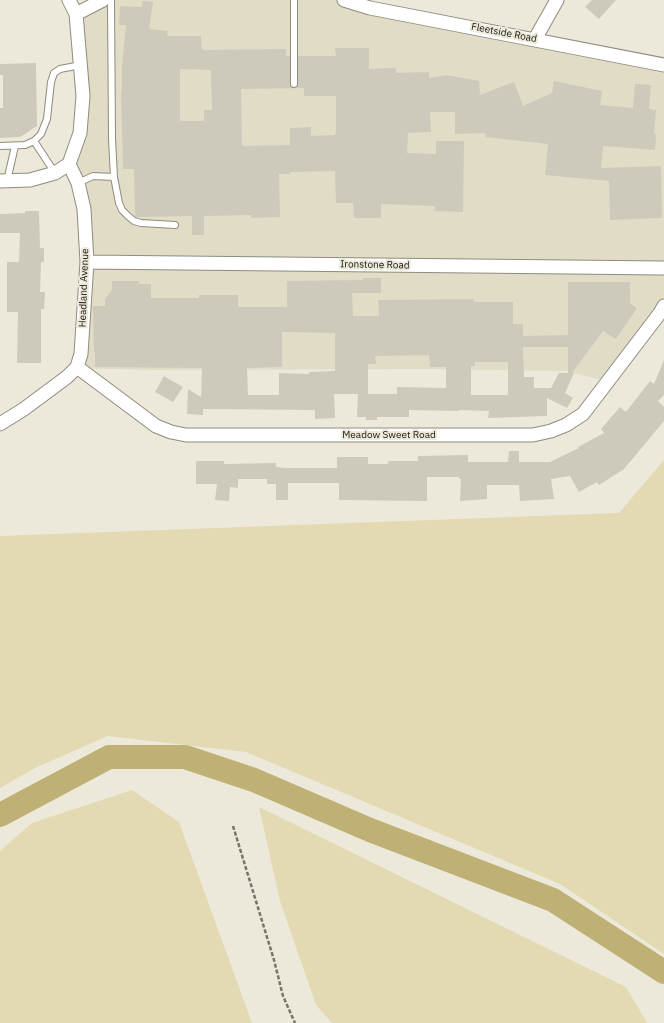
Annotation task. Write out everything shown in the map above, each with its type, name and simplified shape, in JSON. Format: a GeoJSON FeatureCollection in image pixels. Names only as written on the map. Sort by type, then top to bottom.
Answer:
{"type":"FeatureCollection","features":[{"type":"Feature","properties":{"kind":"street"},"geometry":{"type":"LineString","coordinates":[[4,181],[30,180],[55,173],[69,164],[80,133],[83,103],[76,14],[69,0]]}},
{"type":"Feature","properties":{"kind":"street"},"geometry":{"type":"LineString","coordinates":[[76,14],[103,0]]}},
{"type":"Feature","properties":{"kind":"street","name":"Fleetside Road"},"geometry":{"type":"LineString","coordinates":[[344,0],[370,8],[664,65]]}},
{"type":"Feature","properties":{"kind":"street"},"geometry":{"type":"LineString","coordinates":[[535,39],[556,0]]}},
{"type":"Feature","properties":{"kind":"street","name":"Headland Avenue"},"geometry":{"type":"LineString","coordinates":[[69,164],[78,183],[84,208],[87,262],[81,354],[77,367]]}},
{"type":"Feature","properties":{"kind":"street","name":"Ironstone Road"},"geometry":{"type":"LineString","coordinates":[[87,262],[664,268]]}},
{"type":"Feature","properties":{"kind":"street","name":"Meadow Sweet Road"},"geometry":{"type":"LineString","coordinates":[[77,367],[156,426],[171,432],[186,435],[533,434],[551,431],[583,414],[664,306]]}},
{"type":"Feature","properties":{"kind":"street"},"geometry":{"type":"LineString","coordinates":[[0,424],[67,377],[77,367]]}},
{"type":"Feature","properties":{"kind":"lane"},"geometry":{"type":"LineString","coordinates":[[112,0],[112,139],[114,177],[119,203],[122,210],[134,221],[141,223],[175,225]]}},
{"type":"Feature","properties":{"kind":"lane"},"geometry":{"type":"LineString","coordinates":[[294,0],[294,84]]}},
{"type":"Feature","properties":{"kind":"lane"},"geometry":{"type":"LineString","coordinates":[[0,146],[25,145],[34,141],[41,134],[47,119],[51,82],[54,73],[60,69],[81,65]]}},
{"type":"Feature","properties":{"kind":"lane"},"geometry":{"type":"LineString","coordinates":[[34,141],[55,173]]}},
{"type":"Feature","properties":{"kind":"lane"},"geometry":{"type":"LineString","coordinates":[[4,181],[15,146]]}},
{"type":"Feature","properties":{"kind":"lane"},"geometry":{"type":"LineString","coordinates":[[78,183],[93,176],[114,177]]}},
{"type":"Feature","properties":{"kind":"path"},"geometry":{"type":"LineString","coordinates":[[233,826],[283,996],[294,1023]]}},
{"type":"Feature","properties":{"kind":"shaded area"},"geometry":{"type":"Polygon","coordinates":[[[102,0],[347,0],[664,64],[664,307],[609,382],[566,371],[433,369],[150,370],[77,368],[84,209],[69,164],[80,133],[76,14],[102,0]]]}},
{"type":"Feature","properties":{"kind":"shaded area"},"geometry":{"type":"Polygon","coordinates":[[[664,460],[664,954],[560,884],[246,752],[108,736],[37,767],[0,788],[0,536],[619,513],[664,460]]]}},
{"type":"Feature","properties":{"kind":"shaded area"},"geometry":{"type":"Polygon","coordinates":[[[132,790],[179,822],[252,1023],[0,1023],[0,851],[32,823],[132,790]]]}},
{"type":"Feature","properties":{"kind":"shaded area"},"geometry":{"type":"Polygon","coordinates":[[[259,807],[626,987],[647,1023],[332,1023],[316,1005],[280,901],[259,807]]]}},
{"type":"Feature","properties":{"kind":"building"},"geometry":{"type":"Polygon","coordinates":[[[592,0],[616,0],[599,19],[585,7],[592,0]]]}},
{"type":"Feature","properties":{"kind":"building"},"geometry":{"type":"Polygon","coordinates":[[[143,1],[153,2],[149,29],[168,31],[167,36],[201,36],[202,50],[286,49],[286,56],[290,56],[290,84],[294,88],[297,88],[298,84],[298,56],[336,56],[335,48],[369,48],[369,69],[396,68],[396,73],[429,72],[429,78],[446,75],[479,81],[480,95],[514,82],[523,106],[552,93],[554,81],[602,91],[600,105],[633,108],[635,84],[651,85],[649,109],[656,110],[654,134],[656,134],[655,150],[603,146],[601,168],[661,166],[662,218],[610,220],[609,181],[545,175],[548,144],[485,137],[485,133],[455,134],[455,112],[430,112],[431,132],[408,133],[407,153],[436,154],[436,141],[464,141],[463,212],[435,211],[435,206],[381,204],[381,218],[354,218],[353,203],[336,203],[335,171],[290,172],[290,174],[279,174],[280,217],[251,218],[251,215],[204,216],[204,235],[192,235],[192,216],[136,217],[134,169],[123,169],[121,91],[126,25],[119,25],[120,6],[142,7],[143,1]],[[180,69],[180,121],[204,121],[204,110],[212,110],[211,70],[180,69]],[[304,88],[241,89],[242,146],[290,145],[290,128],[311,127],[311,136],[335,135],[336,96],[304,96],[304,88]]]}},
{"type":"Feature","properties":{"kind":"building"},"geometry":{"type":"Polygon","coordinates":[[[36,63],[37,126],[20,137],[0,138],[0,108],[3,108],[3,75],[0,75],[0,64],[36,63]]]}},
{"type":"Feature","properties":{"kind":"building"},"geometry":{"type":"Polygon","coordinates":[[[25,211],[39,211],[40,248],[44,248],[44,262],[41,262],[40,292],[45,292],[44,309],[41,309],[41,363],[17,363],[18,312],[7,312],[7,262],[19,262],[20,233],[0,233],[0,214],[25,213],[25,211]]]}},
{"type":"Feature","properties":{"kind":"building"},"geometry":{"type":"Polygon","coordinates":[[[363,278],[381,278],[381,293],[352,293],[353,316],[379,316],[378,300],[474,299],[474,302],[513,302],[513,324],[523,324],[523,336],[568,335],[568,282],[630,282],[630,303],[637,308],[616,339],[603,331],[572,373],[574,373],[565,393],[573,398],[567,408],[547,398],[547,416],[488,418],[489,411],[409,410],[409,417],[377,417],[377,420],[366,420],[366,417],[357,417],[358,394],[334,394],[335,418],[315,419],[315,410],[203,409],[203,415],[187,414],[188,389],[201,397],[202,368],[95,367],[93,306],[105,306],[105,299],[112,290],[112,281],[139,281],[139,284],[151,284],[151,298],[199,298],[199,295],[238,295],[238,307],[287,307],[287,281],[363,280],[363,278]],[[282,332],[282,367],[247,368],[248,395],[279,395],[279,373],[309,374],[309,372],[335,371],[335,333],[282,332]],[[523,347],[524,377],[534,377],[534,388],[551,388],[559,373],[568,373],[568,347],[523,347]],[[429,355],[375,356],[376,364],[368,364],[368,394],[397,394],[397,387],[446,388],[446,367],[430,367],[429,355]],[[475,362],[475,366],[471,366],[471,395],[508,395],[508,362],[475,362]]]}},
{"type":"Feature","properties":{"kind":"building"},"geometry":{"type":"Polygon","coordinates":[[[664,360],[664,395],[658,401],[664,407],[664,421],[624,469],[599,485],[597,482],[579,492],[570,476],[551,479],[554,499],[520,501],[519,485],[487,485],[487,499],[460,501],[461,479],[459,479],[459,477],[427,477],[427,501],[339,500],[339,483],[288,483],[288,500],[276,500],[276,484],[267,484],[267,479],[238,479],[238,488],[230,487],[229,501],[215,500],[217,484],[196,484],[196,461],[224,461],[224,464],[276,463],[276,467],[285,468],[337,468],[337,457],[368,457],[368,464],[388,464],[388,461],[418,461],[418,456],[468,455],[468,462],[508,462],[509,451],[519,451],[519,462],[550,462],[579,448],[578,447],[604,433],[601,429],[620,407],[626,412],[650,381],[654,384],[664,360]]]}},
{"type":"Feature","properties":{"kind":"building"},"geometry":{"type":"Polygon","coordinates":[[[164,376],[183,387],[173,402],[155,392],[164,376]]]}},
{"type":"Feature","properties":{"kind":"waterway"},"geometry":{"type":"LineString","coordinates":[[0,815],[109,757],[185,757],[254,780],[370,830],[553,900],[664,972]]}}]}
